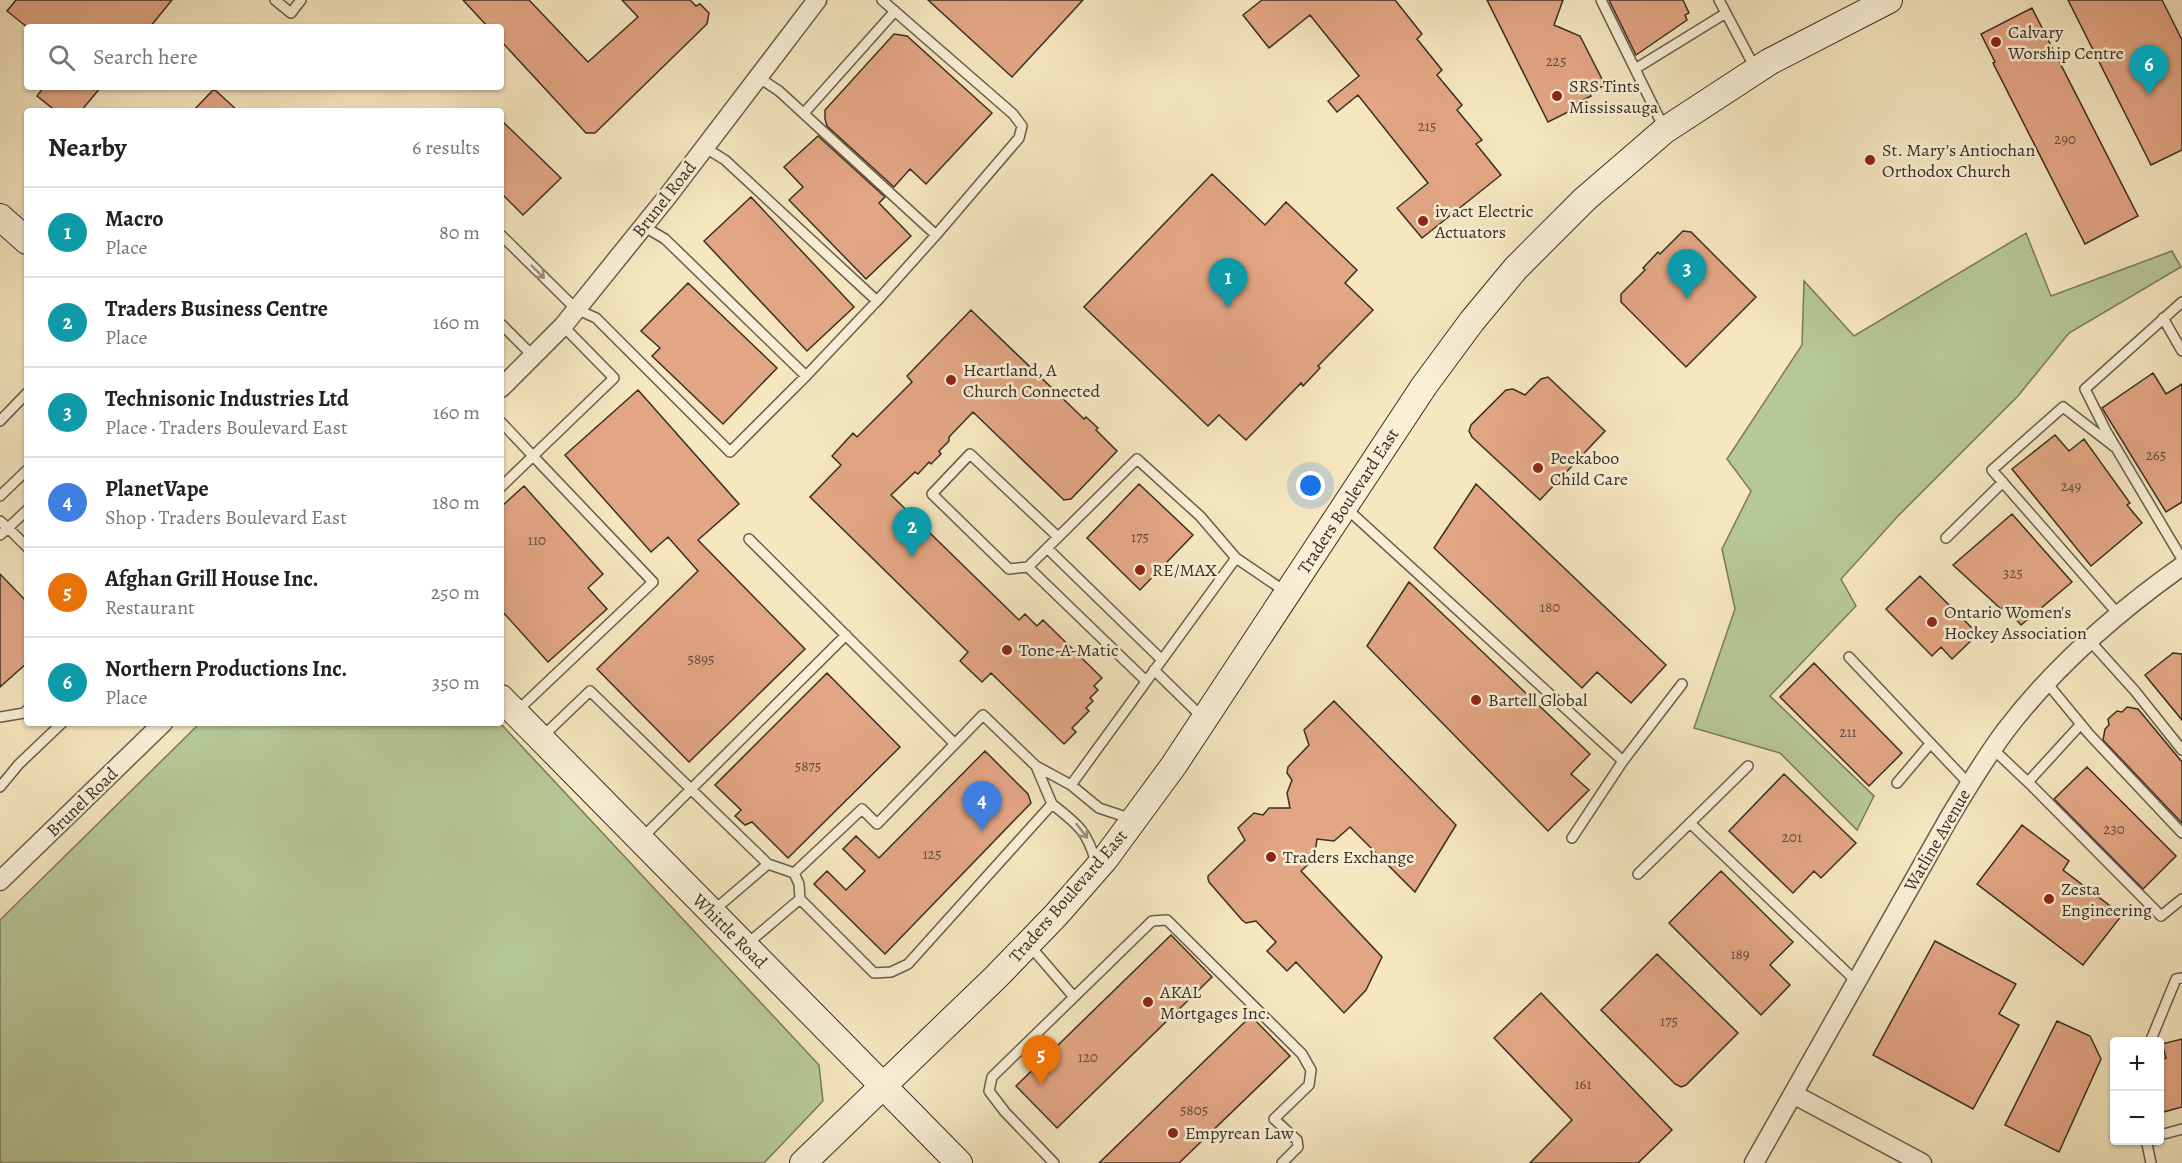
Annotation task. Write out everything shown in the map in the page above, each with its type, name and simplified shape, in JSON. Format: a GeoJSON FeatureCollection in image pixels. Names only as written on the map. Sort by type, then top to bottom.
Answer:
{"type":"FeatureCollection","features":[{"type":"Feature","properties":{"kind":"street","name":"Brunel Road"},"geometry":{"type":"LineString","coordinates":[[504,385],[563,326],[643,226],[816,0]]}},
{"type":"Feature","properties":{"kind":"street","name":"Traders Boulevard East"},"geometry":{"type":"LineString","coordinates":[[803,1163],[996,977],[1097,868],[1205,719],[1444,357],[1502,284],[1550,232],[1665,130],[1756,70],[1890,0]]}},
{"type":"Feature","properties":{"kind":"street"},"geometry":{"type":"LineString","coordinates":[[0,217],[24,238]]}},
{"type":"Feature","properties":{"kind":"street","name":"Watline Avenue"},"geometry":{"type":"LineString","coordinates":[[1754,1163],[1970,784],[1993,749],[2047,683],[2089,640],[2182,566]]}},
{"type":"Feature","properties":{"kind":"street","name":"Whittle Road"},"geometry":{"type":"LineString","coordinates":[[508,705],[959,1163]]}},
{"type":"Feature","properties":{"kind":"street","name":"Brunel Road"},"geometry":{"type":"LineString","coordinates":[[0,881],[160,726]]}},
{"type":"Feature","properties":{"kind":"street"},"geometry":{"type":"LineString","coordinates":[[1793,1094],[1922,1163]]}},
{"type":"Feature","properties":{"kind":"lane"},"geometry":{"type":"LineString","coordinates":[[275,0],[291,13],[302,0]]}},
{"type":"Feature","properties":{"kind":"lane"},"geometry":{"type":"LineString","coordinates":[[504,238],[576,309],[596,318],[730,452],[877,301],[936,236],[1018,138],[1022,126],[1014,114],[882,0]]}},
{"type":"Feature","properties":{"kind":"lane"},"geometry":{"type":"LineString","coordinates":[[1601,0],[1665,130]]}},
{"type":"Feature","properties":{"kind":"lane"},"geometry":{"type":"LineString","coordinates":[[1719,0],[1756,70]]}},
{"type":"Feature","properties":{"kind":"lane"},"geometry":{"type":"LineString","coordinates":[[804,113],[895,11]]}},
{"type":"Feature","properties":{"kind":"lane"},"geometry":{"type":"LineString","coordinates":[[1635,69],[1726,14]]}},
{"type":"Feature","properties":{"kind":"lane"},"geometry":{"type":"LineString","coordinates":[[758,77],[779,91],[804,113],[936,236]]}},
{"type":"Feature","properties":{"kind":"lane"},"geometry":{"type":"LineString","coordinates":[[704,147],[725,160],[877,301]]}},
{"type":"Feature","properties":{"kind":"lane"},"geometry":{"type":"LineString","coordinates":[[643,226],[665,239],[806,376]]}},
{"type":"Feature","properties":{"kind":"lane"},"geometry":{"type":"LineString","coordinates":[[2182,302],[2085,388],[2116,448],[2182,559]]}},
{"type":"Feature","properties":{"kind":"lane"},"geometry":{"type":"LineString","coordinates":[[2163,318],[2182,351]]}},
{"type":"Feature","properties":{"kind":"lane"},"geometry":{"type":"LineString","coordinates":[[504,484],[614,378],[563,326]]}},
{"type":"Feature","properties":{"kind":"lane"},"geometry":{"type":"LineString","coordinates":[[504,327],[533,356]]}},
{"type":"Feature","properties":{"kind":"lane"},"geometry":{"type":"LineString","coordinates":[[0,421],[24,396]]}},
{"type":"Feature","properties":{"kind":"lane"},"geometry":{"type":"LineString","coordinates":[[2116,448],[2063,407],[1992,470],[2119,615]]}},
{"type":"Feature","properties":{"kind":"lane"},"geometry":{"type":"LineString","coordinates":[[504,425],[653,582],[508,705]]}},
{"type":"Feature","properties":{"kind":"lane"},"geometry":{"type":"LineString","coordinates":[[1059,537],[970,454],[932,494],[1009,569],[1028,567],[1059,537],[1137,459],[1200,516],[1236,558],[1288,594]]}},
{"type":"Feature","properties":{"kind":"lane"},"geometry":{"type":"LineString","coordinates":[[0,496],[24,473]]}},
{"type":"Feature","properties":{"kind":"lane"},"geometry":{"type":"LineString","coordinates":[[1946,538],[2003,482]]}},
{"type":"Feature","properties":{"kind":"lane"},"geometry":{"type":"LineString","coordinates":[[1344,506],[1623,761]]}},
{"type":"Feature","properties":{"kind":"lane"},"geometry":{"type":"LineString","coordinates":[[0,534],[24,513]]}},
{"type":"Feature","properties":{"kind":"lane"},"geometry":{"type":"LineString","coordinates":[[0,521],[24,545]]}},
{"type":"Feature","properties":{"kind":"lane"},"geometry":{"type":"LineString","coordinates":[[749,539],[956,744]]}},
{"type":"Feature","properties":{"kind":"lane"},"geometry":{"type":"LineString","coordinates":[[1047,548],[1161,660]]}},
{"type":"Feature","properties":{"kind":"lane"},"geometry":{"type":"LineString","coordinates":[[1071,784],[1236,558]]}},
{"type":"Feature","properties":{"kind":"lane"},"geometry":{"type":"LineString","coordinates":[[1028,567],[1146,681]]}},
{"type":"Feature","properties":{"kind":"lane"},"geometry":{"type":"LineString","coordinates":[[640,840],[846,635]]}},
{"type":"Feature","properties":{"kind":"lane"},"geometry":{"type":"LineString","coordinates":[[2089,640],[2135,691],[2182,750]]}},
{"type":"Feature","properties":{"kind":"lane"},"geometry":{"type":"LineString","coordinates":[[1849,657],[1970,784]]}},
{"type":"Feature","properties":{"kind":"lane"},"geometry":{"type":"LineString","coordinates":[[1154,670],[1205,719]]}},
{"type":"Feature","properties":{"kind":"lane"},"geometry":{"type":"LineString","coordinates":[[2047,683],[2081,724],[2182,832]]}},
{"type":"Feature","properties":{"kind":"lane"},"geometry":{"type":"LineString","coordinates":[[1572,838],[1623,761],[1682,684]]}},
{"type":"Feature","properties":{"kind":"lane"},"geometry":{"type":"LineString","coordinates":[[540,738],[590,691],[768,864],[794,873],[799,884],[800,899],[874,973],[891,972],[908,964],[1052,804]]}},
{"type":"Feature","properties":{"kind":"lane"},"geometry":{"type":"LineString","coordinates":[[0,717],[24,713]]}},
{"type":"Feature","properties":{"kind":"lane"},"geometry":{"type":"LineString","coordinates":[[794,873],[862,809],[877,824],[983,715],[1036,766],[1071,784],[1099,808],[1134,820]]}},
{"type":"Feature","properties":{"kind":"lane"},"geometry":{"type":"LineString","coordinates":[[2028,782],[2081,724]]}},
{"type":"Feature","properties":{"kind":"lane"},"geometry":{"type":"LineString","coordinates":[[0,787],[19,764],[59,726]]}},
{"type":"Feature","properties":{"kind":"lane"},"geometry":{"type":"LineString","coordinates":[[1897,783],[1930,744]]}},
{"type":"Feature","properties":{"kind":"lane"},"geometry":{"type":"LineString","coordinates":[[1993,749],[2161,916],[2182,899]]}},
{"type":"Feature","properties":{"kind":"lane"},"geometry":{"type":"LineString","coordinates":[[1036,766],[1052,804],[1079,826],[1090,842],[1097,868]]}},
{"type":"Feature","properties":{"kind":"lane"},"geometry":{"type":"LineString","coordinates":[[1638,874],[1748,766]]}},
{"type":"Feature","properties":{"kind":"lane"},"geometry":{"type":"LineString","coordinates":[[1690,823],[1857,982]]}},
{"type":"Feature","properties":{"kind":"lane"},"geometry":{"type":"LineString","coordinates":[[712,912],[768,864]]}},
{"type":"Feature","properties":{"kind":"lane"},"geometry":{"type":"LineString","coordinates":[[745,946],[800,899]]}},
{"type":"Feature","properties":{"kind":"lane"},"geometry":{"type":"LineString","coordinates":[[1054,1163],[1005,1113],[989,1091],[992,1077],[1152,921],[1167,920],[1302,1054],[1311,1070],[1309,1085],[1274,1119],[1297,1140],[1298,1147],[1282,1163]]}},
{"type":"Feature","properties":{"kind":"lane"},"geometry":{"type":"LineString","coordinates":[[1028,944],[1074,997]]}},
{"type":"Feature","properties":{"kind":"lane"},"geometry":{"type":"LineString","coordinates":[[2152,1037],[2176,979],[2182,978]]}},
{"type":"Feature","properties":{"kind":"lane"},"geometry":{"type":"LineString","coordinates":[[2164,1134],[2182,1129]]}},
{"type":"Feature","properties":{"kind":"lane"},"geometry":{"type":"LineString","coordinates":[[2148,1145],[2151,1163]]}},
{"type":"Feature","properties":{"kind":"green space"},"geometry":{"type":"Polygon","coordinates":[[[2026,233],[2051,296],[2172,251],[2181,267],[2069,333],[2018,396],[1898,516],[1841,579],[1856,606],[1770,696],[1874,796],[1857,830],[1780,753],[1694,728],[1735,609],[1722,549],[1751,491],[1727,459],[1802,345],[1804,281],[1854,336],[2026,233]]]}},
{"type":"Feature","properties":{"kind":"green space"},"geometry":{"type":"Polygon","coordinates":[[[197,726],[503,726],[819,1065],[823,1101],[764,1163],[0,1163],[0,920],[197,726]]]}},
{"type":"Feature","properties":{"kind":"building"},"geometry":{"type":"Polygon","coordinates":[[[16,0],[172,0],[152,24],[24,25],[7,11],[16,0]]]}},
{"type":"Feature","properties":{"kind":"building"},"geometry":{"type":"Polygon","coordinates":[[[463,0],[529,0],[588,62],[638,17],[622,0],[690,0],[696,6],[700,4],[709,13],[707,24],[595,133],[586,133],[504,44],[504,24],[485,24],[463,0]]]}},
{"type":"Feature","properties":{"kind":"building"},"geometry":{"type":"Polygon","coordinates":[[[928,0],[1083,0],[1012,77],[928,0]]]}},
{"type":"Feature","properties":{"kind":"building"},"geometry":{"type":"Polygon","coordinates":[[[1262,0],[1395,0],[1422,34],[1417,39],[1442,70],[1437,75],[1462,105],[1457,110],[1482,140],[1476,144],[1501,175],[1422,238],[1397,208],[1428,183],[1358,95],[1337,112],[1328,101],[1359,76],[1310,15],[1269,48],[1243,15],[1262,0]]]}},
{"type":"Feature","properties":{"kind":"building"},"geometry":{"type":"Polygon","coordinates":[[[1487,0],[1563,0],[1554,25],[1580,36],[1605,85],[1577,103],[1578,107],[1548,122],[1487,0]]]}},
{"type":"Feature","properties":{"kind":"building"},"geometry":{"type":"Polygon","coordinates":[[[1609,0],[1683,0],[1689,13],[1685,15],[1687,20],[1636,55],[1609,0]]]}},
{"type":"Feature","properties":{"kind":"building"},"geometry":{"type":"Polygon","coordinates":[[[2068,0],[2162,0],[2182,40],[2182,150],[2151,165],[2068,0]]]}},
{"type":"Feature","properties":{"kind":"building"},"geometry":{"type":"Polygon","coordinates":[[[2032,8],[2138,216],[2085,244],[1993,63],[1995,62],[1981,34],[2032,8]]]}},
{"type":"Feature","properties":{"kind":"building"},"geometry":{"type":"Polygon","coordinates":[[[894,34],[907,36],[992,113],[926,184],[910,169],[894,187],[827,126],[825,119],[825,110],[894,34]]]}},
{"type":"Feature","properties":{"kind":"building"},"geometry":{"type":"Polygon","coordinates":[[[42,90],[98,90],[84,108],[52,108],[37,96],[42,90]]]}},
{"type":"Feature","properties":{"kind":"building"},"geometry":{"type":"Polygon","coordinates":[[[215,90],[235,108],[196,108],[215,90]]]}},
{"type":"Feature","properties":{"kind":"building"},"geometry":{"type":"Polygon","coordinates":[[[504,123],[561,178],[523,215],[504,196],[504,123]]]}},
{"type":"Feature","properties":{"kind":"building"},"geometry":{"type":"Polygon","coordinates":[[[818,136],[885,197],[879,203],[911,236],[866,279],[789,200],[803,187],[784,167],[818,136]]]}},
{"type":"Feature","properties":{"kind":"building"},"geometry":{"type":"Polygon","coordinates":[[[1212,174],[1265,225],[1286,202],[1357,270],[1345,283],[1373,310],[1318,366],[1320,368],[1303,386],[1301,383],[1246,440],[1219,415],[1208,426],[1084,307],[1212,174]]]}},
{"type":"Feature","properties":{"kind":"building"},"geometry":{"type":"Polygon","coordinates":[[[751,197],[854,307],[807,351],[704,241],[751,197]]]}},
{"type":"Feature","properties":{"kind":"building"},"geometry":{"type":"Polygon","coordinates":[[[1683,231],[1691,232],[1756,297],[1686,367],[1621,302],[1621,294],[1645,270],[1643,268],[1683,231]]]}},
{"type":"Feature","properties":{"kind":"building"},"geometry":{"type":"Polygon","coordinates":[[[688,283],[777,368],[723,424],[652,356],[660,348],[641,331],[688,283]]]}},
{"type":"Feature","properties":{"kind":"building"},"geometry":{"type":"Polygon","coordinates":[[[971,310],[1084,419],[1086,417],[1098,428],[1096,430],[1117,451],[1071,499],[1064,500],[973,412],[949,437],[949,441],[939,451],[941,454],[931,464],[929,462],[918,474],[915,472],[891,495],[1019,620],[1025,614],[1037,626],[1043,620],[1102,678],[1094,686],[1098,690],[1090,698],[1093,701],[1086,708],[1089,711],[1072,728],[1076,732],[1064,744],[991,673],[982,682],[960,661],[968,652],[810,497],[841,465],[832,456],[853,433],[857,437],[912,382],[907,376],[971,310]]]}},
{"type":"Feature","properties":{"kind":"building"},"geometry":{"type":"Polygon","coordinates":[[[2153,373],[2166,394],[2182,384],[2182,502],[2166,512],[2102,408],[2153,373]]]}},
{"type":"Feature","properties":{"kind":"building","name":"Peekaboo Child Care"},"geometry":{"type":"Polygon","coordinates":[[[1548,377],[1605,431],[1540,500],[1472,437],[1469,431],[1471,425],[1506,390],[1513,389],[1525,395],[1541,379],[1548,377]]]}},
{"type":"Feature","properties":{"kind":"building"},"geometry":{"type":"Polygon","coordinates":[[[638,390],[739,504],[698,540],[805,649],[689,762],[597,669],[698,571],[668,537],[651,552],[565,455],[638,390]]]}},
{"type":"Feature","properties":{"kind":"building"},"geometry":{"type":"Polygon","coordinates":[[[2055,435],[2069,451],[2084,439],[2130,503],[2127,505],[2142,523],[2091,566],[2012,469],[2055,435]]]}},
{"type":"Feature","properties":{"kind":"building"},"geometry":{"type":"Polygon","coordinates":[[[1139,484],[1193,535],[1140,590],[1087,538],[1139,484]]]}},
{"type":"Feature","properties":{"kind":"building"},"geometry":{"type":"Polygon","coordinates":[[[1476,484],[1666,665],[1631,703],[1597,672],[1582,688],[1434,548],[1476,484]]]}},
{"type":"Feature","properties":{"kind":"building"},"geometry":{"type":"Polygon","coordinates":[[[524,486],[603,574],[588,588],[607,609],[548,662],[504,613],[504,504],[524,486]]]}},
{"type":"Feature","properties":{"kind":"building"},"geometry":{"type":"Polygon","coordinates":[[[2012,514],[2072,582],[2021,625],[2004,606],[2001,609],[1953,565],[2012,514]]]}},
{"type":"Feature","properties":{"kind":"building"},"geometry":{"type":"Polygon","coordinates":[[[0,574],[24,599],[24,666],[0,687],[0,574]]]}},
{"type":"Feature","properties":{"kind":"building","name":"Ontario Women's Hockey Association"},"geometry":{"type":"Polygon","coordinates":[[[1920,576],[1978,634],[1952,659],[1941,647],[1932,656],[1886,609],[1920,576]]]}},
{"type":"Feature","properties":{"kind":"building","name":"Bartell Global"},"geometry":{"type":"Polygon","coordinates":[[[1409,582],[1590,754],[1571,774],[1589,790],[1548,831],[1367,646],[1409,582]]]}},
{"type":"Feature","properties":{"kind":"building"},"geometry":{"type":"Polygon","coordinates":[[[2173,653],[2182,654],[2182,720],[2145,675],[2173,653]]]}},
{"type":"Feature","properties":{"kind":"building"},"geometry":{"type":"Polygon","coordinates":[[[1814,663],[1902,753],[1869,786],[1780,697],[1814,663]]]}},
{"type":"Feature","properties":{"kind":"building"},"geometry":{"type":"Polygon","coordinates":[[[827,673],[900,747],[788,858],[752,822],[745,825],[735,816],[741,810],[715,785],[827,673]]]}},
{"type":"Feature","properties":{"kind":"building","name":"Traders Exchange"},"geometry":{"type":"Polygon","coordinates":[[[1334,701],[1456,825],[1415,892],[1350,827],[1334,841],[1317,839],[1314,859],[1301,871],[1382,957],[1366,990],[1344,1013],[1296,962],[1287,971],[1267,951],[1276,942],[1256,921],[1246,923],[1242,920],[1208,879],[1208,876],[1245,840],[1238,828],[1254,813],[1263,815],[1269,808],[1290,808],[1287,793],[1292,780],[1287,773],[1288,767],[1309,745],[1304,730],[1334,701]]]}},
{"type":"Feature","properties":{"kind":"building"},"geometry":{"type":"Polygon","coordinates":[[[2127,707],[2138,709],[2182,762],[2182,823],[2103,740],[2105,729],[2109,725],[2108,719],[2117,711],[2122,712],[2127,707]]]}},
{"type":"Feature","properties":{"kind":"building"},"geometry":{"type":"Polygon","coordinates":[[[985,751],[1028,794],[1031,803],[885,954],[814,884],[827,871],[846,890],[865,871],[843,849],[856,836],[879,858],[985,751]]]}},
{"type":"Feature","properties":{"kind":"building"},"geometry":{"type":"Polygon","coordinates":[[[2087,767],[2176,856],[2143,889],[2054,799],[2087,767]]]}},
{"type":"Feature","properties":{"kind":"building"},"geometry":{"type":"Polygon","coordinates":[[[1784,774],[1856,843],[1821,878],[1814,871],[1793,893],[1729,831],[1784,774]]]}},
{"type":"Feature","properties":{"kind":"building","name":"Zesta Engineering"},"geometry":{"type":"Polygon","coordinates":[[[2022,825],[2069,861],[2063,870],[2122,915],[2083,965],[1977,884],[2022,825]]]}},
{"type":"Feature","properties":{"kind":"building"},"geometry":{"type":"Polygon","coordinates":[[[1721,871],[1793,942],[1770,965],[1790,985],[1761,1015],[1669,923],[1721,871]]]}},
{"type":"Feature","properties":{"kind":"building"},"geometry":{"type":"Polygon","coordinates":[[[1171,935],[1212,977],[1057,1128],[1016,1086],[1171,935]]]}},
{"type":"Feature","properties":{"kind":"building"},"geometry":{"type":"Polygon","coordinates":[[[1935,941],[2016,984],[1999,1014],[2019,1025],[1973,1109],[1873,1055],[1935,941]]]}},
{"type":"Feature","properties":{"kind":"building"},"geometry":{"type":"Polygon","coordinates":[[[1657,954],[1738,1033],[1686,1085],[1681,1087],[1675,1084],[1601,1010],[1657,954]]]}},
{"type":"Feature","properties":{"kind":"building"},"geometry":{"type":"Polygon","coordinates":[[[1541,993],[1672,1130],[1638,1163],[1530,1163],[1572,1120],[1494,1038],[1541,993]]]}},
{"type":"Feature","properties":{"kind":"building"},"geometry":{"type":"Polygon","coordinates":[[[1251,1016],[1290,1056],[1179,1163],[1099,1163],[1251,1016]]]}},
{"type":"Feature","properties":{"kind":"building"},"geometry":{"type":"Polygon","coordinates":[[[2057,1021],[2090,1036],[2101,1059],[2059,1152],[2005,1125],[2057,1021]]]}},
{"type":"Feature","properties":{"kind":"building"},"geometry":{"type":"Polygon","coordinates":[[[2182,1039],[2182,1107],[2164,1112],[2164,1059],[2166,1058],[2164,1044],[2182,1039]]]}},
{"type":"Feature","properties":{"kind":"place","name":"Calvary Worship Centre"},"geometry":{"type":"Point","coordinates":[1996,42]}},
{"type":"Feature","properties":{"kind":"place","name":"Northern Productions Inc."},"geometry":{"type":"Point","coordinates":[2149,95]}},
{"type":"Feature","properties":{"kind":"place","name":"SRS Tints Mississauga"},"geometry":{"type":"Point","coordinates":[1557,96]}},
{"type":"Feature","properties":{"kind":"place","name":"St. Mary’s Antiochan Orthodox Church"},"geometry":{"type":"Point","coordinates":[1870,160]}},
{"type":"Feature","properties":{"kind":"place","name":"iv act Electric Actuators"},"geometry":{"type":"Point","coordinates":[1423,221]}},
{"type":"Feature","properties":{"kind":"place","name":"Technisonic Industries Ltd"},"geometry":{"type":"Point","coordinates":[1687,299]}},
{"type":"Feature","properties":{"kind":"place","name":"Macro"},"geometry":{"type":"Point","coordinates":[1228,308]}},
{"type":"Feature","properties":{"kind":"place","name":"Heartland, A Church Connected"},"geometry":{"type":"Point","coordinates":[951,380]}},
{"type":"Feature","properties":{"kind":"place","name":"Peekaboo Child Care"},"geometry":{"type":"Point","coordinates":[1538,468]}},
{"type":"Feature","properties":{"kind":"place","name":"Traders Business Centre"},"geometry":{"type":"Point","coordinates":[912,557]}},
{"type":"Feature","properties":{"kind":"place","name":"RE/MAX"},"geometry":{"type":"Point","coordinates":[1140,570]}},
{"type":"Feature","properties":{"kind":"place","name":"Ontario Women's Hockey Association"},"geometry":{"type":"Point","coordinates":[1932,622]}},
{"type":"Feature","properties":{"kind":"place","name":"Tone-A-Matic"},"geometry":{"type":"Point","coordinates":[1007,650]}},
{"type":"Feature","properties":{"kind":"place","name":"Bartell Global"},"geometry":{"type":"Point","coordinates":[1476,700]}},
{"type":"Feature","properties":{"kind":"place","name":"PlanetVape"},"geometry":{"type":"Point","coordinates":[982,831]}},
{"type":"Feature","properties":{"kind":"place","name":"Traders Exchange"},"geometry":{"type":"Point","coordinates":[1271,857]}},
{"type":"Feature","properties":{"kind":"place","name":"Zesta Engineering"},"geometry":{"type":"Point","coordinates":[2049,899]}},
{"type":"Feature","properties":{"kind":"place","name":"AKAL Mortgages Inc."},"geometry":{"type":"Point","coordinates":[1148,1002]}},
{"type":"Feature","properties":{"kind":"place","name":"Afghan Grill House Inc."},"geometry":{"type":"Point","coordinates":[1041,1085]}},
{"type":"Feature","properties":{"kind":"place","name":"Empyrean Law"},"geometry":{"type":"Point","coordinates":[1173,1133]}}]}
